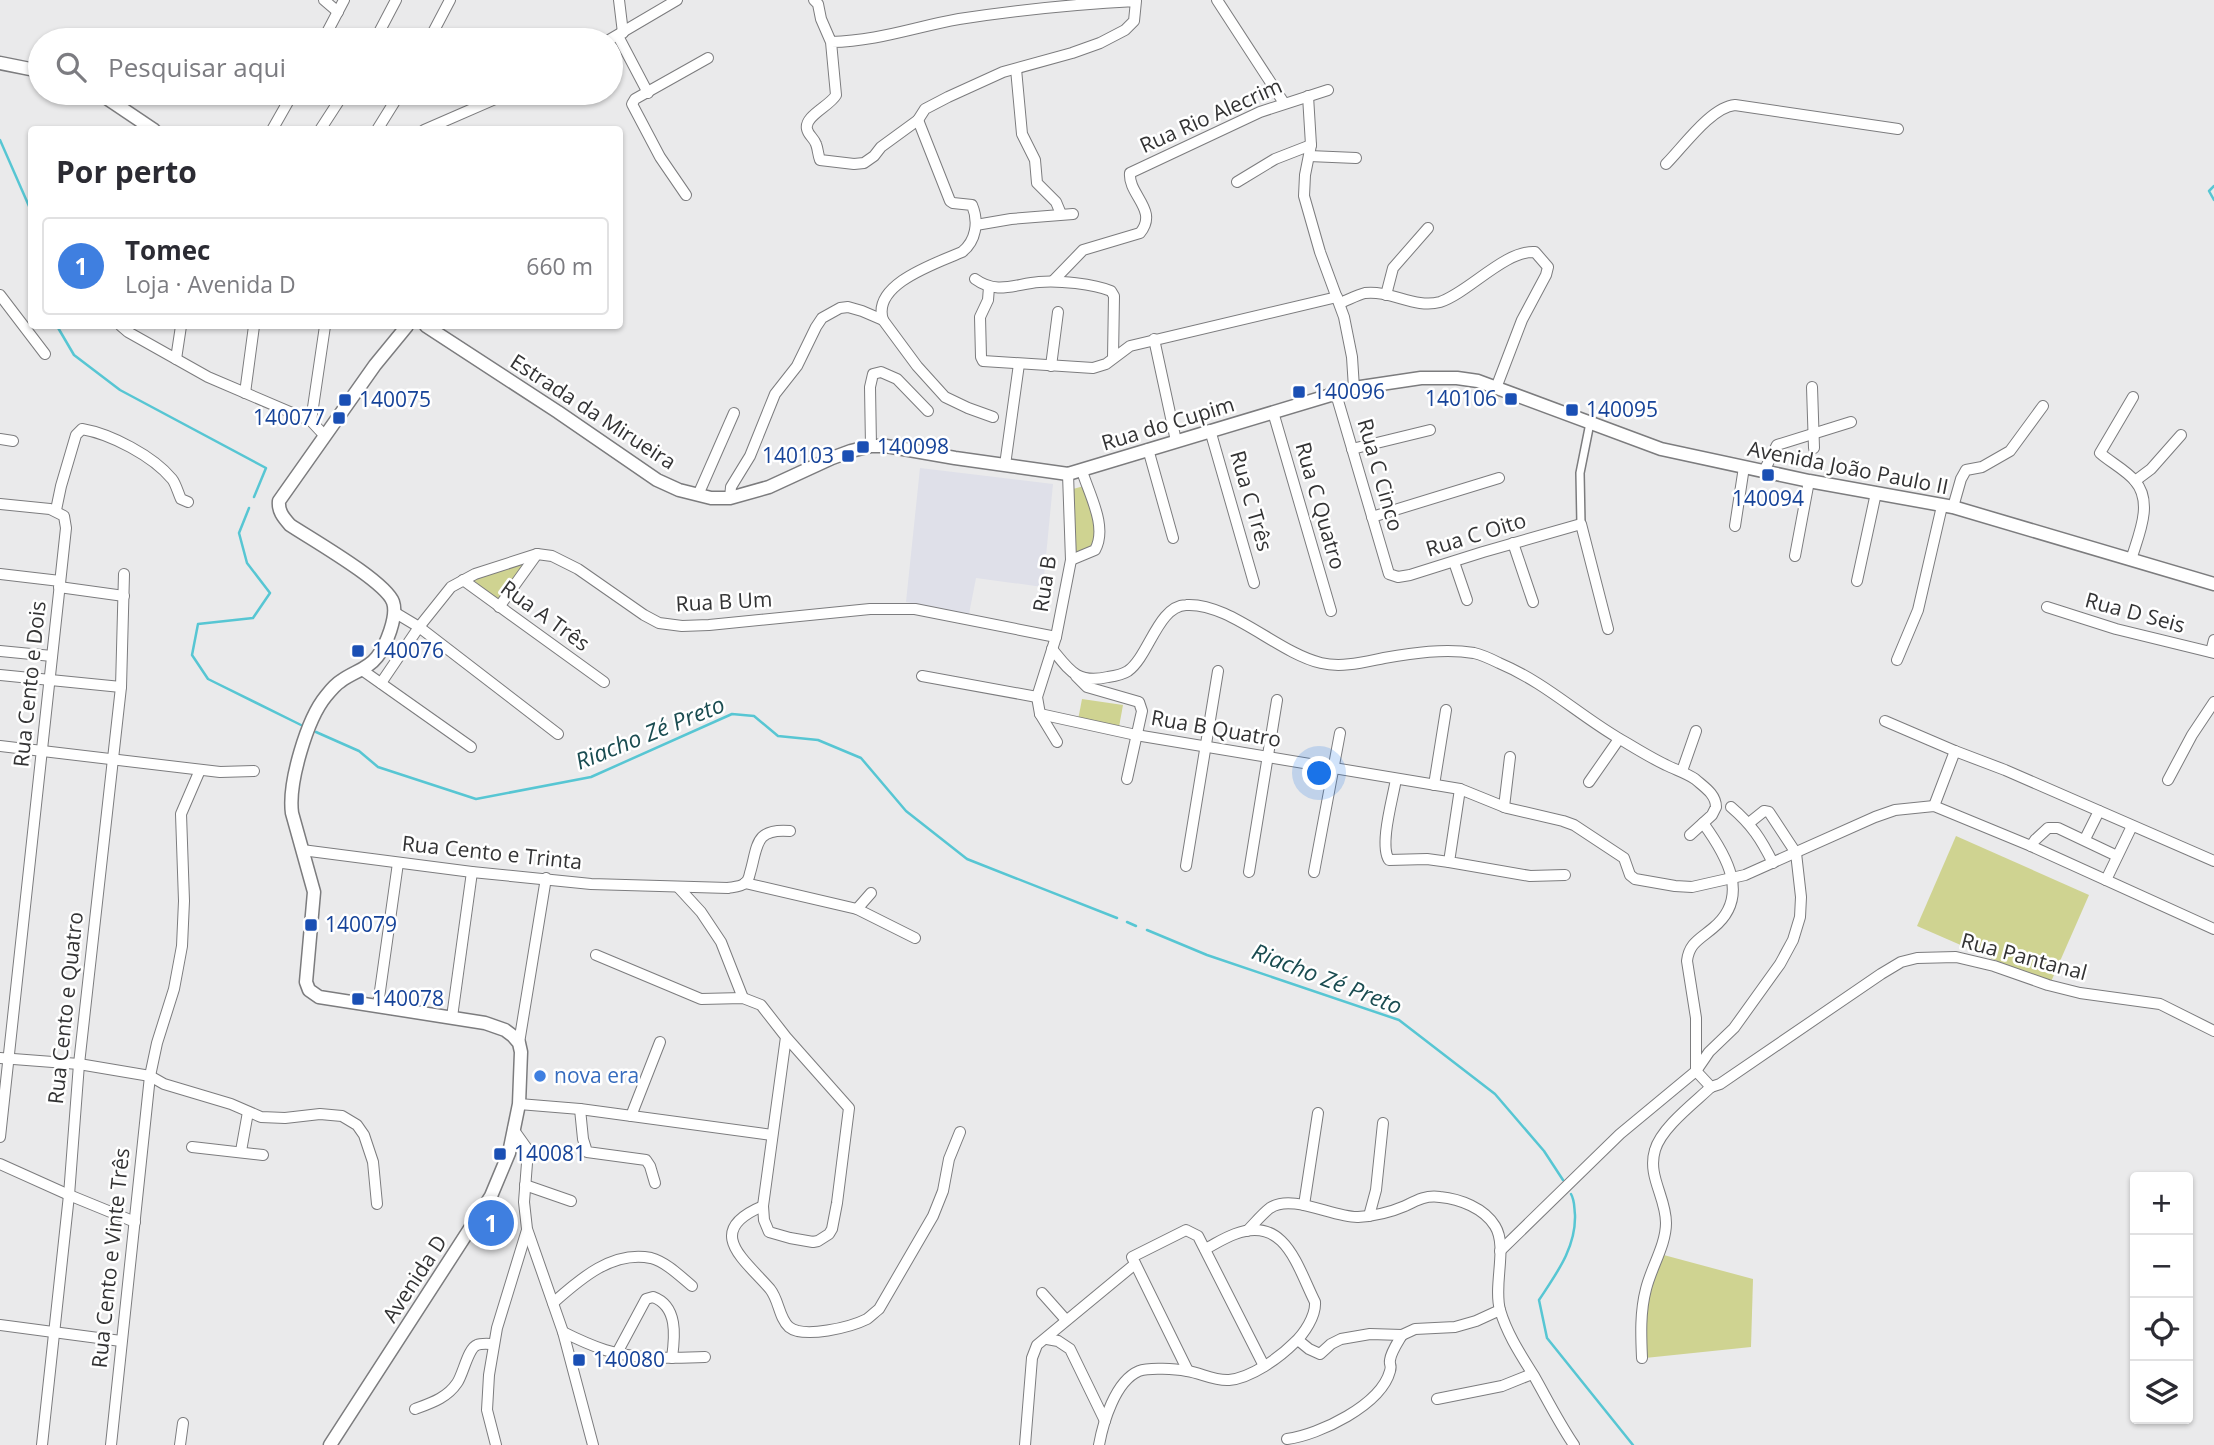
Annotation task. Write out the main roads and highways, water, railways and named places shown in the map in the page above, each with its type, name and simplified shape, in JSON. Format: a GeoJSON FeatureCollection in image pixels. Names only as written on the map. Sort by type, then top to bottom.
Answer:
{"type":"FeatureCollection","features":[{"type":"Feature","properties":{"kind":"main road"},"geometry":{"type":"LineString","coordinates":[[0,63],[28,69]]}},
{"type":"Feature","properties":{"kind":"main road"},"geometry":{"type":"LineString","coordinates":[[115,105],[140,124]]}},
{"type":"Feature","properties":{"kind":"main road","name":"Avenida D"},"geometry":{"type":"LineString","coordinates":[[330,1445],[491,1196],[509,1153],[519,1104],[519,1043],[505,1030],[452,1017],[319,997],[313,995],[306,982],[314,892],[290,802],[294,781],[308,729],[325,697],[341,681],[362,670],[378,657],[390,633],[393,607],[376,583],[290,525],[281,515],[279,501],[375,365],[405,329]]}},
{"type":"Feature","properties":{"kind":"main road","name":"Estrada da Mirueira"},"geometry":{"type":"LineString","coordinates":[[431,329],[657,480],[698,495],[730,498],[769,487],[832,458],[869,447]]}},
{"type":"Feature","properties":{"kind":"main road","name":"Rua do Cupim"},"geometry":{"type":"LineString","coordinates":[[869,447],[886,446],[1068,474],[1354,388],[1421,378],[1478,381]]}},
{"type":"Feature","properties":{"kind":"main road","name":"Avenida João Paulo II"},"geometry":{"type":"LineString","coordinates":[[1478,381],[1661,449],[1947,507],[2214,584]]}},
{"type":"Feature","properties":{"kind":"waterway","name":"Riacho Zé Preto"},"geometry":{"type":"LineString","coordinates":[[0,140],[28,204]]}},
{"type":"Feature","properties":{"kind":"waterway"},"geometry":{"type":"LineString","coordinates":[[2214,186],[2209,191],[2214,200]]}},
{"type":"Feature","properties":{"kind":"waterway","name":"Riacho Zé Preto"},"geometry":{"type":"LineString","coordinates":[[59,329],[74,355],[120,390],[266,468],[254,497]]}},
{"type":"Feature","properties":{"kind":"waterway","name":"Riacho Zé Preto"},"geometry":{"type":"LineString","coordinates":[[249,508],[239,533],[247,563],[270,593],[253,618],[198,624],[192,655],[208,679],[301,725]]}},
{"type":"Feature","properties":{"kind":"waterway","name":"Riacho Zé Preto"},"geometry":{"type":"LineString","coordinates":[[316,732],[359,751],[378,767],[476,799],[591,777],[732,714],[754,716],[778,736],[818,740],[861,758],[906,811],[967,859],[1117,918]]}},
{"type":"Feature","properties":{"kind":"waterway","name":"Riacho Zé Preto"},"geometry":{"type":"LineString","coordinates":[[1127,922],[1136,926]]}},
{"type":"Feature","properties":{"kind":"waterway","name":"Riacho Zé Preto"},"geometry":{"type":"LineString","coordinates":[[1147,930],[1207,955],[1399,1020],[1495,1094],[1544,1151],[1563,1180]]}},
{"type":"Feature","properties":{"kind":"waterway","name":"Riacho Zé Preto"},"geometry":{"type":"LineString","coordinates":[[1571,1194],[1575,1215],[1569,1250],[1539,1300],[1547,1338],[1633,1445]]}},
{"type":"Feature","properties":{"kind":"place","name":"140096"},"geometry":{"type":"Point","coordinates":[1299,392]}},
{"type":"Feature","properties":{"kind":"place","name":"140106"},"geometry":{"type":"Point","coordinates":[1511,399]}},
{"type":"Feature","properties":{"kind":"place","name":"140075"},"geometry":{"type":"Point","coordinates":[345,400]}},
{"type":"Feature","properties":{"kind":"place","name":"140095"},"geometry":{"type":"Point","coordinates":[1572,410]}},
{"type":"Feature","properties":{"kind":"place","name":"140077"},"geometry":{"type":"Point","coordinates":[339,418]}},
{"type":"Feature","properties":{"kind":"place","name":"140098"},"geometry":{"type":"Point","coordinates":[863,447]}},
{"type":"Feature","properties":{"kind":"place","name":"140103"},"geometry":{"type":"Point","coordinates":[848,456]}},
{"type":"Feature","properties":{"kind":"place","name":"140094"},"geometry":{"type":"Point","coordinates":[1768,475]}},
{"type":"Feature","properties":{"kind":"place","name":"140076"},"geometry":{"type":"Point","coordinates":[358,651]}},
{"type":"Feature","properties":{"kind":"place","name":"140079"},"geometry":{"type":"Point","coordinates":[311,925]}},
{"type":"Feature","properties":{"kind":"place","name":"140078"},"geometry":{"type":"Point","coordinates":[358,999]}},
{"type":"Feature","properties":{"kind":"place","name":"nova era"},"geometry":{"type":"Point","coordinates":[540,1076]}},
{"type":"Feature","properties":{"kind":"place","name":"140081"},"geometry":{"type":"Point","coordinates":[500,1154]}},
{"type":"Feature","properties":{"kind":"place","name":"Tomec"},"geometry":{"type":"Point","coordinates":[491,1223]}},
{"type":"Feature","properties":{"kind":"place","name":"140080"},"geometry":{"type":"Point","coordinates":[579,1360]}}]}
